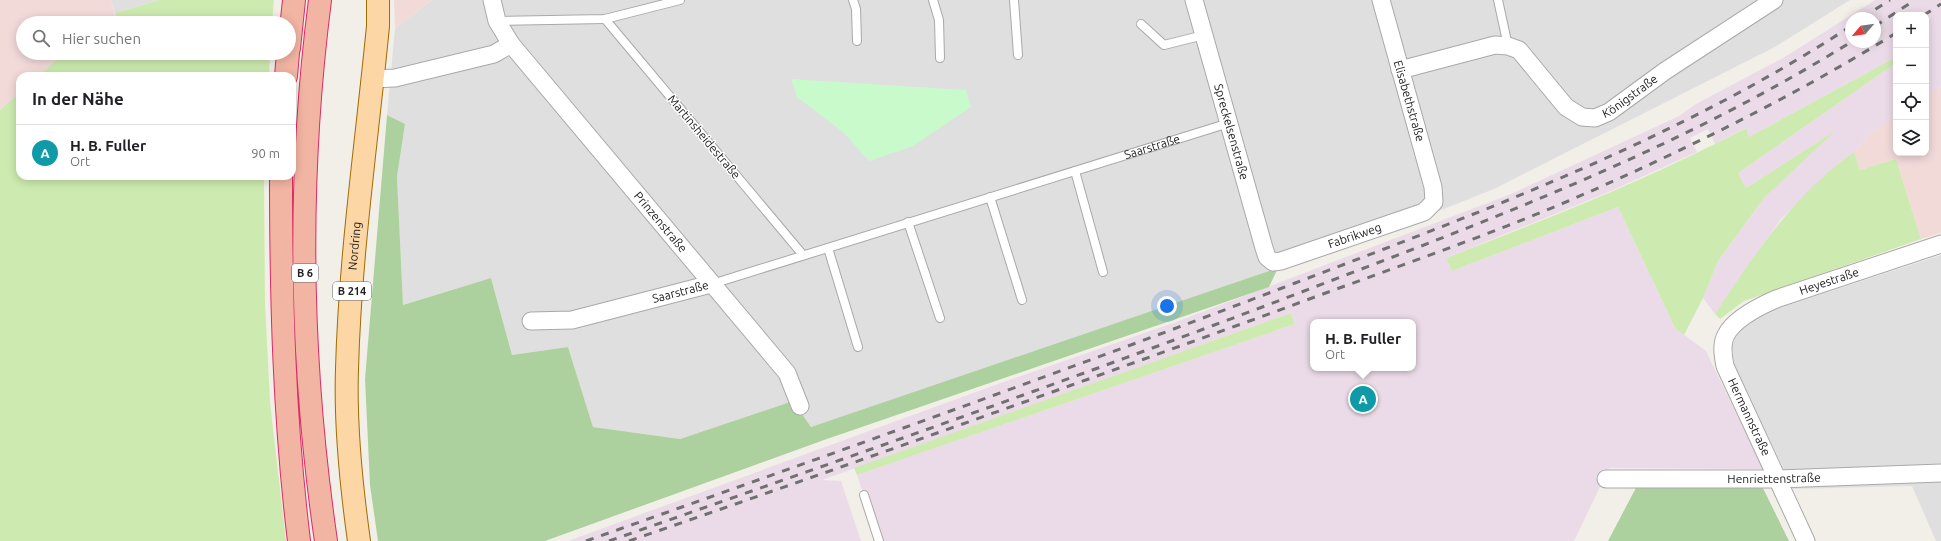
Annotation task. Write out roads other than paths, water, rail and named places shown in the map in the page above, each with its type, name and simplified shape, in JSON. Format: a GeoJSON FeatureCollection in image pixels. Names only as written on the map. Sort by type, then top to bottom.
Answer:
{"type":"FeatureCollection","features":[{"type":"Feature","properties":{"kind":"highway"},"geometry":{"type":"LineString","coordinates":[[292,16],[294,0]]}},
{"type":"Feature","properties":{"kind":"highway","name":"B 6"},"geometry":{"type":"LineString","coordinates":[[320,2],[311,96],[304,256],[312,424],[326,541]]}},
{"type":"Feature","properties":{"kind":"highway"},"geometry":{"type":"LineString","coordinates":[[286,72],[287,60]]}},
{"type":"Feature","properties":{"kind":"highway","name":"B 6"},"geometry":{"type":"LineString","coordinates":[[280,180],[282,350],[287,435],[300,541]]}},
{"type":"Feature","properties":{"kind":"main road","name":"Nordring"},"geometry":{"type":"LineString","coordinates":[[358,541],[349,459],[347,370],[353,281],[378,26],[378,0]]}},
{"type":"Feature","properties":{"kind":"street","name":"Prinzenstraße"},"geometry":{"type":"LineString","coordinates":[[492,0],[498,21],[511,44],[787,373],[800,406]]}},
{"type":"Feature","properties":{"kind":"street","name":"Spreckelsenstraße"},"geometry":{"type":"LineString","coordinates":[[1194,0],[1264,248],[1267,257],[1273,262]]}},
{"type":"Feature","properties":{"kind":"street","name":"Elisabethstraße"},"geometry":{"type":"LineString","coordinates":[[1381,0],[1434,187],[1434,202]]}},
{"type":"Feature","properties":{"kind":"street","name":"Königstraße"},"geometry":{"type":"LineString","coordinates":[[1508,46],[1519,50],[1566,107],[1582,117],[1594,118],[1609,112],[1665,71],[1774,0]]}},
{"type":"Feature","properties":{"kind":"street"},"geometry":{"type":"LineString","coordinates":[[372,79],[395,78],[494,54],[511,44]]}},
{"type":"Feature","properties":{"kind":"street"},"geometry":{"type":"LineString","coordinates":[[1400,70],[1495,45],[1508,46]]}},
{"type":"Feature","properties":{"kind":"street","name":"Fabrikweg"},"geometry":{"type":"LineString","coordinates":[[1273,262],[1281,261],[1424,212],[1434,202]]}},
{"type":"Feature","properties":{"kind":"street","name":"Heyestraße"},"geometry":{"type":"LineString","coordinates":[[1725,335],[1739,320],[1761,306],[1776,299],[1941,244]]}},
{"type":"Feature","properties":{"kind":"street","name":"Saarstraße"},"geometry":{"type":"LineString","coordinates":[[531,321],[572,320],[711,284]]}},
{"type":"Feature","properties":{"kind":"street","name":"Hermannstraße"},"geometry":{"type":"LineString","coordinates":[[1725,335],[1722,350],[1725,366],[1806,541]]}},
{"type":"Feature","properties":{"kind":"street","name":"Henriettenstraße"},"geometry":{"type":"LineString","coordinates":[[1606,479],[1777,479],[1941,473]]}},
{"type":"Feature","properties":{"kind":"lane"},"geometry":{"type":"LineString","coordinates":[[498,21],[604,19],[680,0]]}},
{"type":"Feature","properties":{"kind":"lane"},"geometry":{"type":"LineString","coordinates":[[854,0],[858,41]]}},
{"type":"Feature","properties":{"kind":"lane"},"geometry":{"type":"LineString","coordinates":[[933,0],[939,20],[940,58]]}},
{"type":"Feature","properties":{"kind":"lane"},"geometry":{"type":"LineString","coordinates":[[1014,0],[1018,55]]}},
{"type":"Feature","properties":{"kind":"lane"},"geometry":{"type":"LineString","coordinates":[[1498,0],[1508,46]]}},
{"type":"Feature","properties":{"kind":"lane","name":"Martinsheidestraße"},"geometry":{"type":"LineString","coordinates":[[604,19],[803,255]]}},
{"type":"Feature","properties":{"kind":"lane"},"geometry":{"type":"LineString","coordinates":[[1140,24],[1164,45],[1204,35]]}},
{"type":"Feature","properties":{"kind":"lane","name":"Saarstraße"},"geometry":{"type":"LineString","coordinates":[[711,284],[1229,123]]}},
{"type":"Feature","properties":{"kind":"lane"},"geometry":{"type":"LineString","coordinates":[[1075,171],[1103,272]]}},
{"type":"Feature","properties":{"kind":"lane"},"geometry":{"type":"LineString","coordinates":[[990,197],[1022,300]]}},
{"type":"Feature","properties":{"kind":"lane"},"geometry":{"type":"LineString","coordinates":[[908,222],[940,318]]}},
{"type":"Feature","properties":{"kind":"lane"},"geometry":{"type":"LineString","coordinates":[[828,248],[858,347]]}},
{"type":"Feature","properties":{"kind":"lane"},"geometry":{"type":"LineString","coordinates":[[864,495],[879,541]]}},
{"type":"Feature","properties":{"kind":"railway"},"geometry":{"type":"LineString","coordinates":[[1871,12],[1890,0]]}},
{"type":"Feature","properties":{"kind":"railway"},"geometry":{"type":"LineString","coordinates":[[1881,22],[1915,0]]}},
{"type":"Feature","properties":{"kind":"railway"},"geometry":{"type":"LineString","coordinates":[[1929,12],[1941,4]]}},
{"type":"Feature","properties":{"kind":"railway"},"geometry":{"type":"LineString","coordinates":[[586,541],[1125,347],[1445,226],[1584,168],[1653,136],[1721,102],[1787,66],[1845,30]]}},
{"type":"Feature","properties":{"kind":"railway"},"geometry":{"type":"LineString","coordinates":[[629,541],[1116,369],[1422,258],[1530,217],[1608,184],[1734,124],[1817,80],[1893,35]]}},
{"type":"Feature","properties":{"kind":"railway"},"geometry":{"type":"LineString","coordinates":[[609,541],[1147,350],[1461,230],[1528,203],[1659,146],[1724,114],[1845,46]]}},
{"type":"Feature","properties":{"kind":"place","name":"H. B. Fuller"},"geometry":{"type":"Point","coordinates":[1363,399]}}]}
